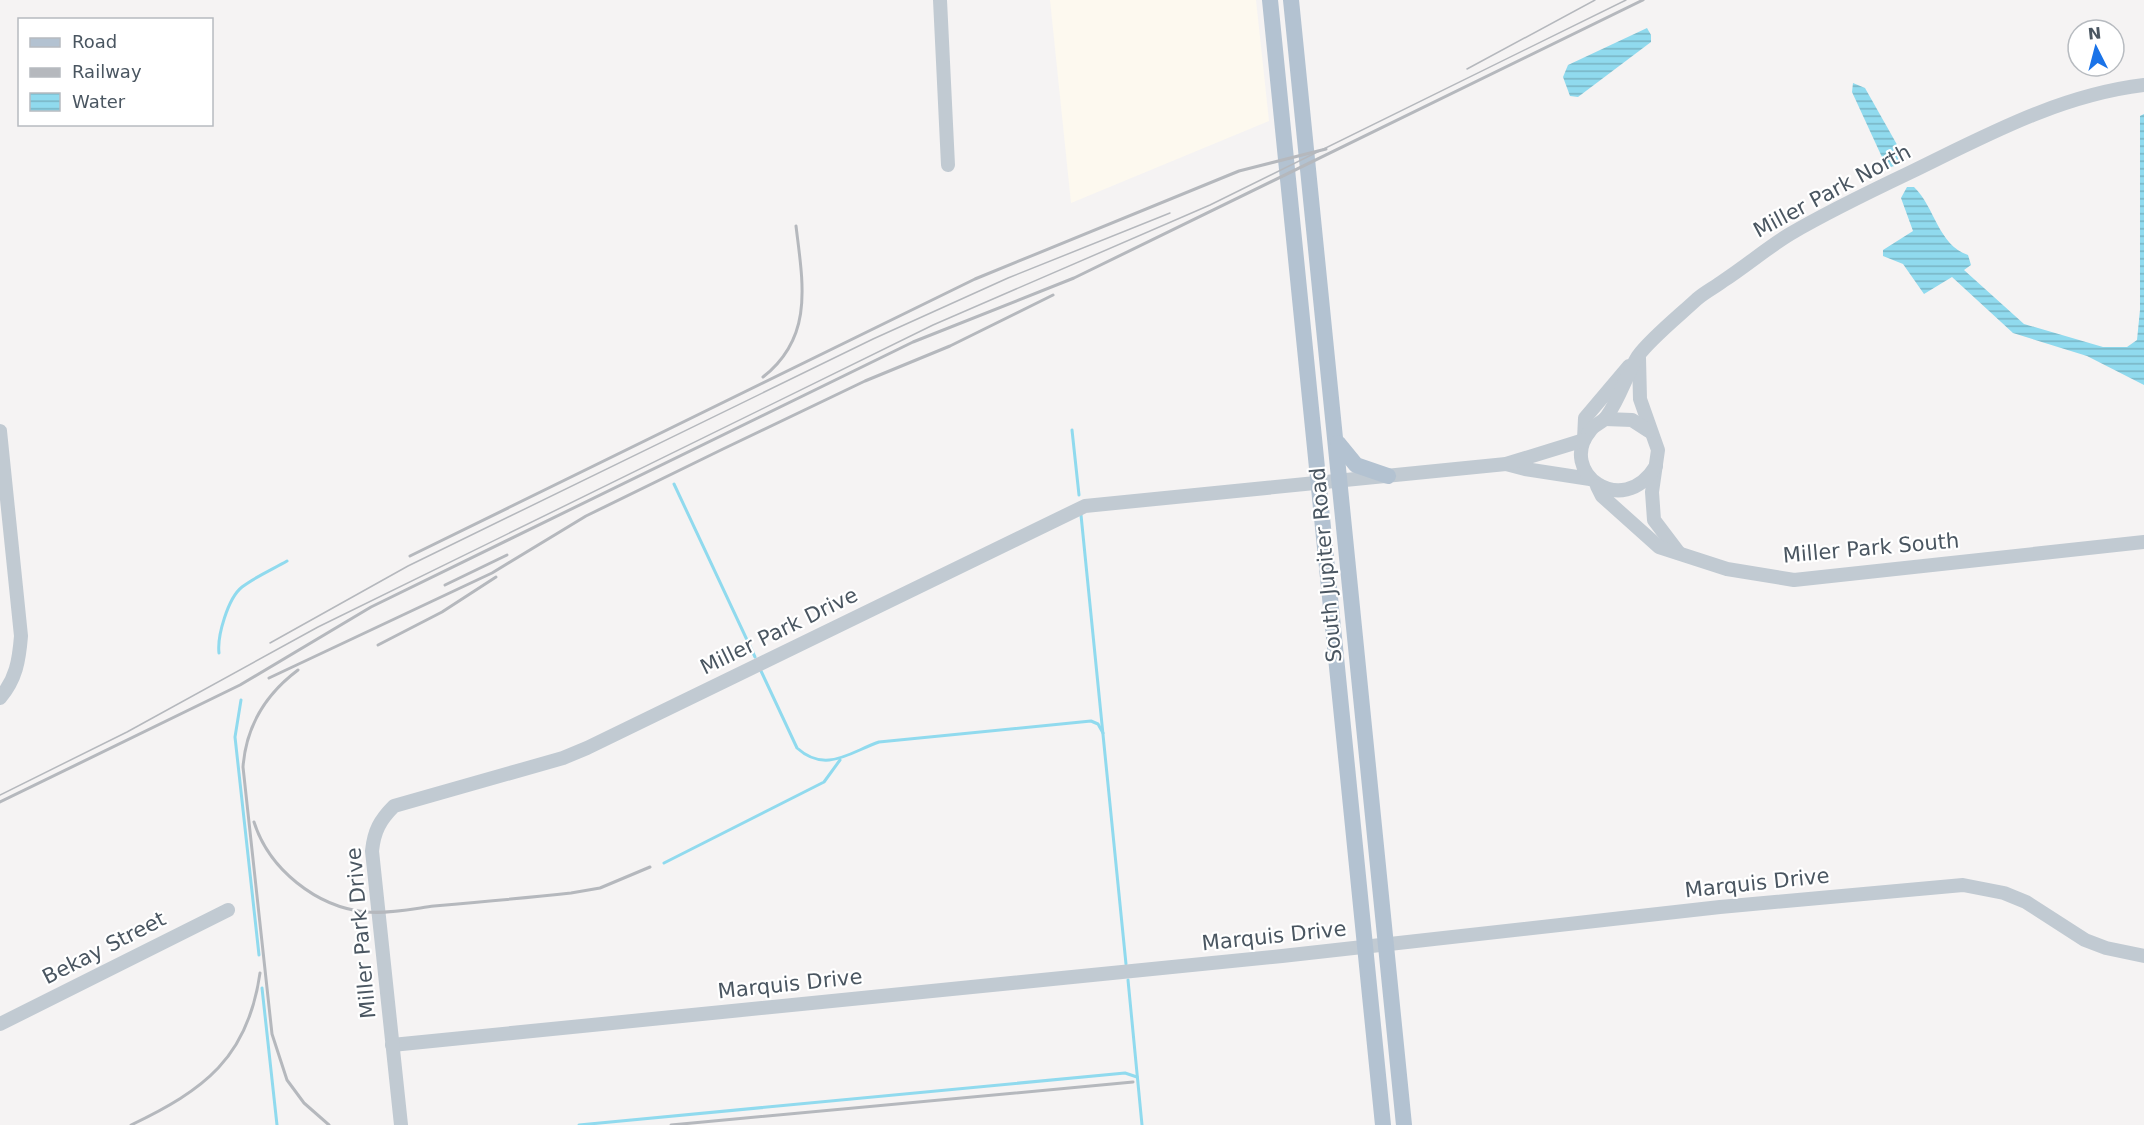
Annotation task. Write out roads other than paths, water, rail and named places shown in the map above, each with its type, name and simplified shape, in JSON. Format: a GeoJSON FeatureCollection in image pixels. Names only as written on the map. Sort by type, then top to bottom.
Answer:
{"type":"FeatureCollection","features":[{"type":"Feature","properties":{"kind":"main road","name":"South Jupiter Road"},"geometry":{"type":"LineString","coordinates":[[1270,0],[1344,714],[1383,1125]]}},
{"type":"Feature","properties":{"kind":"main road","name":"South Jupiter Road"},"geometry":{"type":"LineString","coordinates":[[1291,0],[1404,1125]]}},
{"type":"Feature","properties":{"kind":"main road"},"geometry":{"type":"LineString","coordinates":[[1273,25],[1293,22]]}},
{"type":"Feature","properties":{"kind":"main road"},"geometry":{"type":"LineString","coordinates":[[1301,297],[1321,295]]}},
{"type":"Feature","properties":{"kind":"main road"},"geometry":{"type":"LineString","coordinates":[[1337,442],[1356,465],[1388,476]]}},
{"type":"Feature","properties":{"kind":"main road"},"geometry":{"type":"LineString","coordinates":[[1344,714],[1363,712]]}},
{"type":"Feature","properties":{"kind":"street"},"geometry":{"type":"LineString","coordinates":[[940,0],[948,165]]}},
{"type":"Feature","properties":{"kind":"street","name":"Miller Park North"},"geometry":{"type":"LineString","coordinates":[[1506,464],[1584,440],[1596,424],[1605,419],[1622,392],[1638,356],[1699,297],[1791,234],[1869,192],[2057,103],[2118,88],[2144,85]]}},
{"type":"Feature","properties":{"kind":"street"},"geometry":{"type":"LineString","coordinates":[[1638,356],[1640,399],[1658,450],[1652,492],[1654,520],[1661,533],[1681,555]]}},
{"type":"Feature","properties":{"kind":"street"},"geometry":{"type":"LineString","coordinates":[[1593,482],[1582,457],[1585,418],[1638,356]]}},
{"type":"Feature","properties":{"kind":"street"},"geometry":{"type":"LineString","coordinates":[[1605,419],[1632,420],[1653,435]]}},
{"type":"Feature","properties":{"kind":"street"},"geometry":{"type":"LineString","coordinates":[[0,431],[21,636],[20,661],[11,686],[0,698]]}},
{"type":"Feature","properties":{"kind":"street"},"geometry":{"type":"LineString","coordinates":[[1506,464],[1525,470],[1593,482],[1610,490],[1631,489],[1648,478],[1656,466]]}},
{"type":"Feature","properties":{"kind":"street","name":"Miller Park Drive"},"geometry":{"type":"LineString","coordinates":[[401,1125],[372,851],[374,834],[382,818],[394,806],[563,758],[587,748],[1085,506],[1506,464]]}},
{"type":"Feature","properties":{"kind":"street","name":"Miller Park South"},"geometry":{"type":"LineString","coordinates":[[1593,482],[1602,496],[1659,547],[1727,569],[1794,580],[2144,542]]}},
{"type":"Feature","properties":{"kind":"street","name":"Marquis Drive"},"geometry":{"type":"LineString","coordinates":[[392,1045],[1386,945],[1720,907],[1963,885],[2004,893],[2026,902],[2085,940],[2106,948],[2144,956]]}},
{"type":"Feature","properties":{"kind":"street","name":"Bekay Street"},"geometry":{"type":"LineString","coordinates":[[0,1024],[228,910]]}},
{"type":"Feature","properties":{"kind":"water"},"geometry":{"type":"Polygon","coordinates":[[[1647,28],[1651,35],[1651,42],[1578,97],[1570,96],[1563,77],[1568,65],[1647,28]]]}},
{"type":"Feature","properties":{"kind":"water"},"geometry":{"type":"Polygon","coordinates":[[[1853,83],[1865,88],[1904,157],[1898,165],[1887,168],[1852,92],[1853,83]]]}},
{"type":"Feature","properties":{"kind":"water"},"geometry":{"type":"Polygon","coordinates":[[[2144,114],[2144,385],[2087,356],[2013,333],[1952,277],[1924,294],[1903,264],[1883,256],[1883,250],[1913,231],[1901,198],[1907,187],[1914,187],[1950,243],[1968,255],[1971,265],[1964,270],[2024,324],[2103,347],[2127,347],[2137,340],[2140,310],[2140,116],[2144,114]]]}},
{"type":"Feature","properties":{"kind":"waterway"},"geometry":{"type":"LineString","coordinates":[[1072,430],[1079,495]]}},
{"type":"Feature","properties":{"kind":"waterway"},"geometry":{"type":"LineString","coordinates":[[674,484],[755,657]]}},
{"type":"Feature","properties":{"kind":"waterway"},"geometry":{"type":"LineString","coordinates":[[1081,515],[1126,964]]}},
{"type":"Feature","properties":{"kind":"waterway"},"geometry":{"type":"LineString","coordinates":[[219,653],[224,618],[237,592],[287,561]]}},
{"type":"Feature","properties":{"kind":"waterway"},"geometry":{"type":"LineString","coordinates":[[761,671],[797,748],[808,756],[818,759],[838,758],[879,742],[1091,721],[1098,724],[1103,733]]}},
{"type":"Feature","properties":{"kind":"waterway"},"geometry":{"type":"LineString","coordinates":[[241,700],[235,737],[259,955]]}},
{"type":"Feature","properties":{"kind":"waterway"},"geometry":{"type":"LineString","coordinates":[[664,863],[824,782],[840,760]]}},
{"type":"Feature","properties":{"kind":"waterway"},"geometry":{"type":"LineString","coordinates":[[1128,980],[1142,1125]]}},
{"type":"Feature","properties":{"kind":"waterway"},"geometry":{"type":"LineString","coordinates":[[262,988],[277,1125]]}},
{"type":"Feature","properties":{"kind":"waterway"},"geometry":{"type":"LineString","coordinates":[[579,1125],[1125,1073],[1137,1077]]}},
{"type":"Feature","properties":{"kind":"tram line"},"geometry":{"type":"LineString","coordinates":[[1467,69],[1595,0]]}},
{"type":"Feature","properties":{"kind":"tram line"},"geometry":{"type":"LineString","coordinates":[[0,795],[127,732],[318,627],[933,325],[1210,205],[1626,0]]}},
{"type":"Feature","properties":{"kind":"tram line"},"geometry":{"type":"LineString","coordinates":[[270,643],[408,566],[873,339],[1008,278],[1170,213]]}},
{"type":"Feature","properties":{"kind":"railway"},"geometry":{"type":"LineString","coordinates":[[0,802],[240,685],[371,607],[913,342],[1074,278],[1643,0]]}},
{"type":"Feature","properties":{"kind":"railway"},"geometry":{"type":"LineString","coordinates":[[410,556],[975,279],[1239,171],[1326,149]]}},
{"type":"Feature","properties":{"kind":"railway"},"geometry":{"type":"LineString","coordinates":[[763,377],[791,345],[798,327],[802,289],[796,226]]}},
{"type":"Feature","properties":{"kind":"railway"},"geometry":{"type":"LineString","coordinates":[[269,678],[492,573],[586,516],[723,449],[865,381],[950,346],[1053,295]]}},
{"type":"Feature","properties":{"kind":"railway"},"geometry":{"type":"LineString","coordinates":[[445,585],[507,555]]}},
{"type":"Feature","properties":{"kind":"railway"},"geometry":{"type":"LineString","coordinates":[[378,645],[442,612],[496,577]]}},
{"type":"Feature","properties":{"kind":"railway"},"geometry":{"type":"LineString","coordinates":[[298,670],[276,690],[260,712],[248,738],[243,767],[272,1034],[287,1080],[304,1103],[329,1125]]}},
{"type":"Feature","properties":{"kind":"railway"},"geometry":{"type":"LineString","coordinates":[[254,822],[271,855],[297,883],[330,902],[347,909],[366,912],[391,912],[571,893],[600,888],[650,867]]}},
{"type":"Feature","properties":{"kind":"railway"},"geometry":{"type":"LineString","coordinates":[[131,1125],[180,1098],[201,1084],[218,1068],[233,1049],[245,1028],[254,1002],[260,973]]}},
{"type":"Feature","properties":{"kind":"railway"},"geometry":{"type":"LineString","coordinates":[[671,1125],[1133,1082]]}}]}
